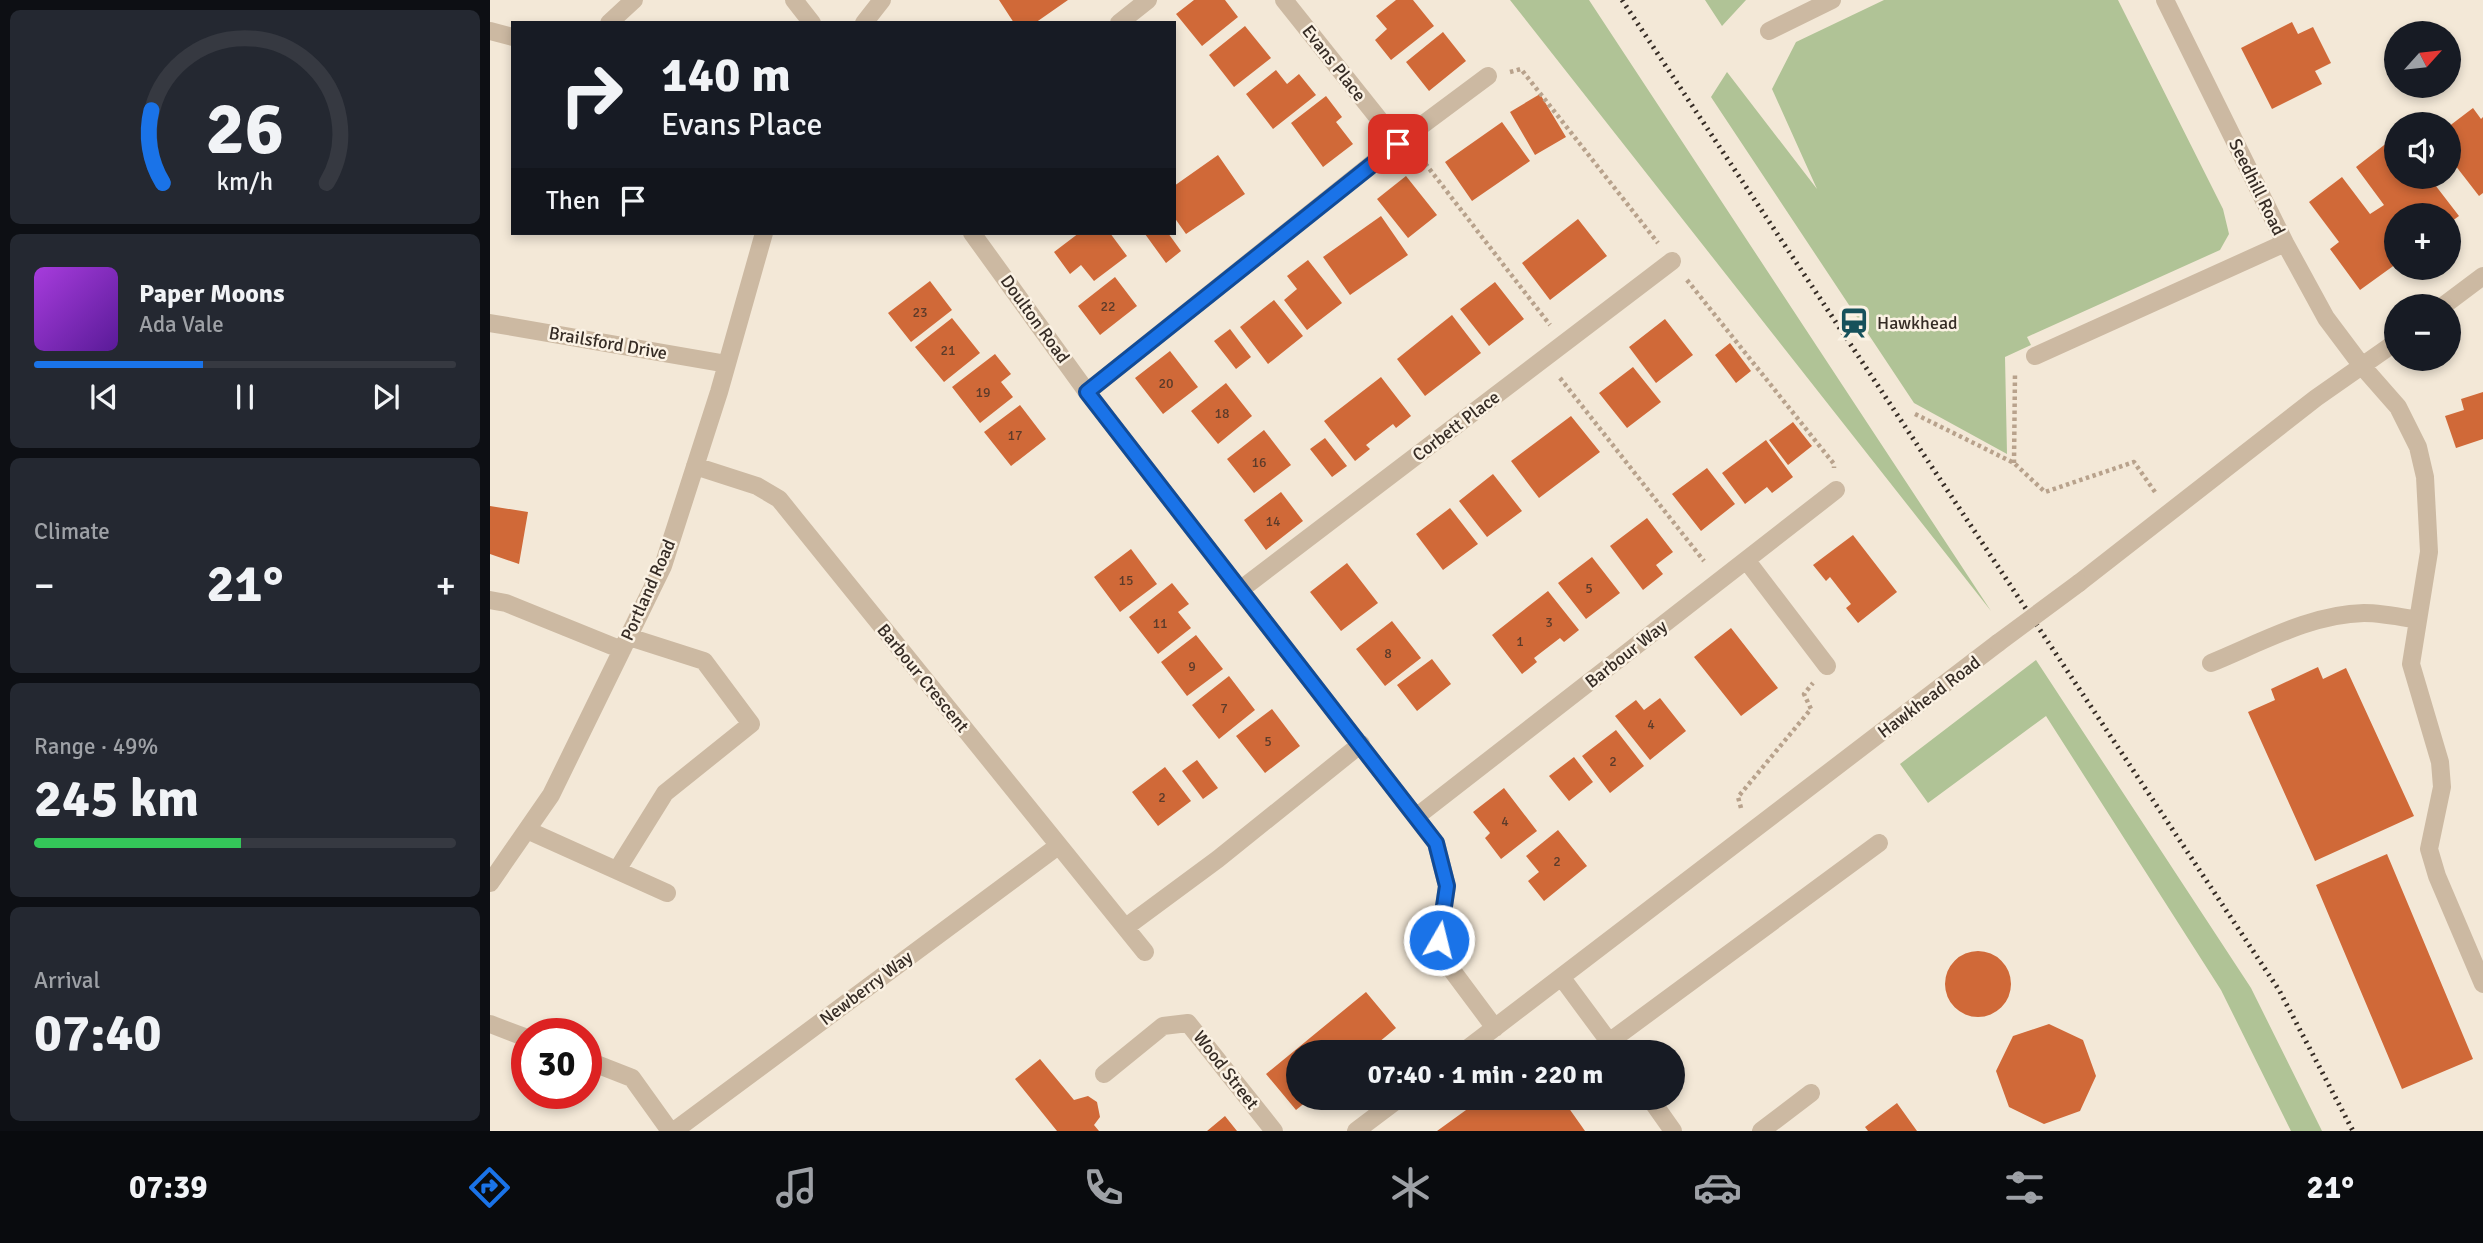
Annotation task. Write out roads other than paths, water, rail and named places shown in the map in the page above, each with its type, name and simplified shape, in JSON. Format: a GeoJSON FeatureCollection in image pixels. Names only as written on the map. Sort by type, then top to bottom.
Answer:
{"type":"FeatureCollection","features":[{"type":"Feature","properties":{"kind":"street"},"geometry":{"type":"LineString","coordinates":[[611,21],[634,0]]}},
{"type":"Feature","properties":{"kind":"street"},"geometry":{"type":"LineString","coordinates":[[794,0],[810,21]]}},
{"type":"Feature","properties":{"kind":"street"},"geometry":{"type":"LineString","coordinates":[[866,21],[882,0]]}},
{"type":"Feature","properties":{"kind":"street"},"geometry":{"type":"LineString","coordinates":[[1122,21],[1148,0]]}},
{"type":"Feature","properties":{"kind":"street","name":"Evans Place"},"geometry":{"type":"LineString","coordinates":[[1284,0],[1401,140]]}},
{"type":"Feature","properties":{"kind":"street"},"geometry":{"type":"LineString","coordinates":[[1769,31],[1832,0]]}},
{"type":"Feature","properties":{"kind":"street","name":"Seedhill Road"},"geometry":{"type":"LineString","coordinates":[[2165,0],[2285,243],[2326,317],[2403,416],[2418,447],[2425,477],[2429,552],[2411,664],[2440,762],[2442,787],[2429,849],[2437,876],[2483,984]]}},
{"type":"Feature","properties":{"kind":"street"},"geometry":{"type":"LineString","coordinates":[[490,32],[511,37]]}},
{"type":"Feature","properties":{"kind":"street"},"geometry":{"type":"LineString","coordinates":[[1087,392],[1401,140],[1488,76]]}},
{"type":"Feature","properties":{"kind":"street","name":"Portland Road"},"geometry":{"type":"LineString","coordinates":[[490,883],[551,795],[663,565],[727,364],[763,235]]}},
{"type":"Feature","properties":{"kind":"street","name":"Doulton Road"},"geometry":{"type":"LineString","coordinates":[[973,235],[1087,392],[1436,843],[1447,886],[1439,940],[1451,969],[1495,1028]]}},
{"type":"Feature","properties":{"kind":"street"},"geometry":{"type":"LineString","coordinates":[[2035,356],[2285,243]]}},
{"type":"Feature","properties":{"kind":"street","name":"Corbett Place"},"geometry":{"type":"LineString","coordinates":[[1240,590],[1672,261]]}},
{"type":"Feature","properties":{"kind":"street"},"geometry":{"type":"LineString","coordinates":[[2460,294],[2483,276]]}},
{"type":"Feature","properties":{"kind":"street","name":"Brailsford Drive"},"geometry":{"type":"LineString","coordinates":[[490,323],[727,364]]}},
{"type":"Feature","properties":{"kind":"street","name":"Hawkhead Road"},"geometry":{"type":"LineString","coordinates":[[1479,1040],[2170,514],[2316,398],[2384,350]]}},
{"type":"Feature","properties":{"kind":"street","name":"Barbour Crescent"},"geometry":{"type":"LineString","coordinates":[[695,466],[757,486],[779,499],[1145,952]]}},
{"type":"Feature","properties":{"kind":"street","name":"Barbour Way"},"geometry":{"type":"LineString","coordinates":[[1416,817],[1836,490]]}},
{"type":"Feature","properties":{"kind":"street"},"geometry":{"type":"LineString","coordinates":[[1747,561],[1826,666]]}},
{"type":"Feature","properties":{"kind":"street"},"geometry":{"type":"LineString","coordinates":[[490,600],[626,643],[704,661],[751,724],[665,793],[617,870]]}},
{"type":"Feature","properties":{"kind":"street"},"geometry":{"type":"LineString","coordinates":[[2211,663],[2296,628],[2336,615],[2366,613],[2418,620]]}},
{"type":"Feature","properties":{"kind":"street"},"geometry":{"type":"LineString","coordinates":[[1126,926],[1218,859],[1361,744]]}},
{"type":"Feature","properties":{"kind":"street"},"geometry":{"type":"LineString","coordinates":[[527,830],[667,893]]}},
{"type":"Feature","properties":{"kind":"street"},"geometry":{"type":"LineString","coordinates":[[1621,1040],[1879,843]]}},
{"type":"Feature","properties":{"kind":"street","name":"Newberry Way"},"geometry":{"type":"LineString","coordinates":[[672,1131],[1058,846]]}},
{"type":"Feature","properties":{"kind":"street"},"geometry":{"type":"LineString","coordinates":[[1562,978],[1607,1040]]}},
{"type":"Feature","properties":{"kind":"street","name":"Wood Street"},"geometry":{"type":"LineString","coordinates":[[1104,1074],[1163,1026],[1188,1023],[1274,1131]]}},
{"type":"Feature","properties":{"kind":"street"},"geometry":{"type":"LineString","coordinates":[[490,1024],[511,1032]]}},
{"type":"Feature","properties":{"kind":"street"},"geometry":{"type":"LineString","coordinates":[[602,1066],[632,1078],[672,1131]]}},
{"type":"Feature","properties":{"kind":"street"},"geometry":{"type":"LineString","coordinates":[[1761,1131],[1811,1093]]}},
{"type":"Feature","properties":{"kind":"street"},"geometry":{"type":"LineString","coordinates":[[1356,1131],[1384,1110]]}},
{"type":"Feature","properties":{"kind":"street"},"geometry":{"type":"LineString","coordinates":[[1658,1110],[1673,1131]]}},
{"type":"Feature","properties":{"kind":"railway"},"geometry":{"type":"LineString","coordinates":[[1622,0],[2279,990],[2353,1131]]}},
{"type":"Feature","properties":{"kind":"place","name":"Hawkhead"},"geometry":{"type":"Point","coordinates":[1854,323]}}]}
